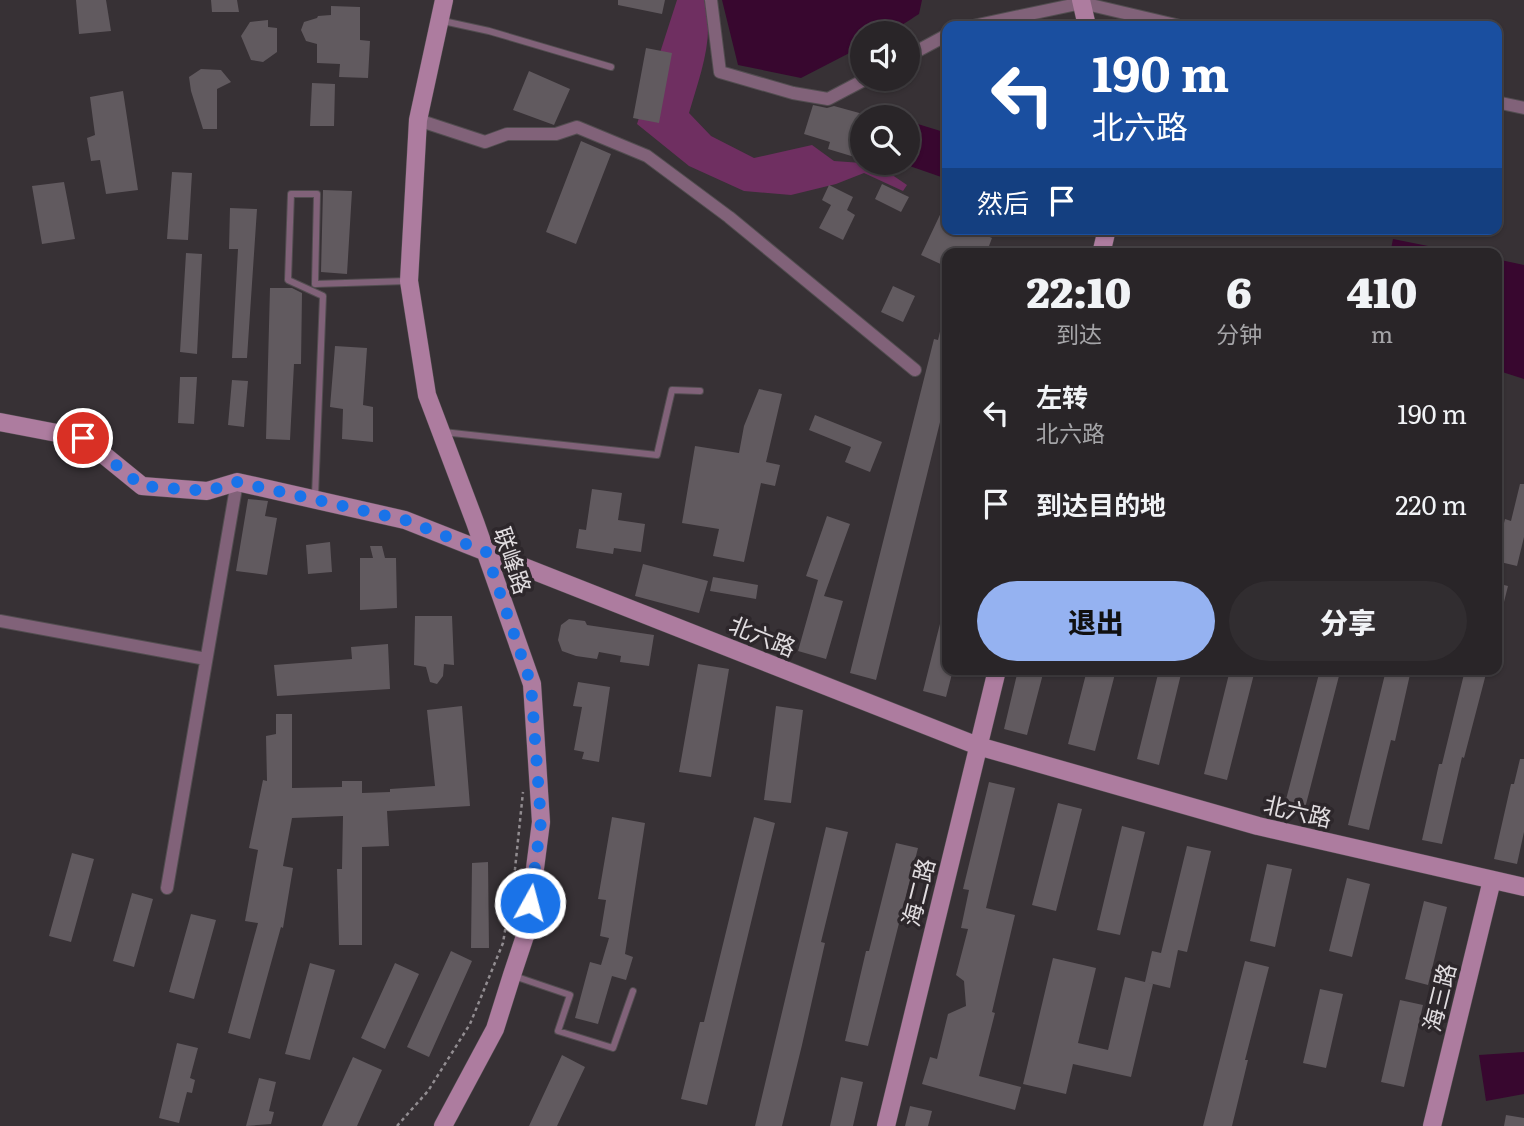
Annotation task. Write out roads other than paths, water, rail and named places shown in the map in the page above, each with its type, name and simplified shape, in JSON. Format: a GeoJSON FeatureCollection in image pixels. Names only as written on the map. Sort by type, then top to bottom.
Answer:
{"type":"FeatureCollection","features":[{"type":"Feature","properties":{"kind":"street","name":"联峰路"},"geometry":{"type":"LineString","coordinates":[[443,1126],[495,1029],[527,930],[541,822],[531,684],[486,552],[427,395],[409,281],[418,120],[444,0]]}},
{"type":"Feature","properties":{"kind":"street"},"geometry":{"type":"LineString","coordinates":[[711,0],[720,72],[793,93],[828,99],[850,87]]}},
{"type":"Feature","properties":{"kind":"street"},"geometry":{"type":"LineString","coordinates":[[995,21],[1081,1],[1160,21]]}},
{"type":"Feature","properties":{"kind":"street"},"geometry":{"type":"LineString","coordinates":[[1081,1],[1086,21]]}},
{"type":"Feature","properties":{"kind":"street"},"geometry":{"type":"LineString","coordinates":[[920,50],[942,38]]}},
{"type":"Feature","properties":{"kind":"street"},"geometry":{"type":"LineString","coordinates":[[1502,103],[1524,108]]}},
{"type":"Feature","properties":{"kind":"street"},"geometry":{"type":"LineString","coordinates":[[418,120],[485,142],[507,134],[556,134],[578,127],[647,156],[729,217],[915,370]]}},
{"type":"Feature","properties":{"kind":"street","name":"北六路"},"geometry":{"type":"LineString","coordinates":[[0,422],[83,438],[142,486],[207,491],[237,482],[405,520],[978,746],[1258,826],[1524,887]]}},
{"type":"Feature","properties":{"kind":"street"},"geometry":{"type":"LineString","coordinates":[[167,888],[237,482]]}},
{"type":"Feature","properties":{"kind":"street"},"geometry":{"type":"LineString","coordinates":[[0,621],[206,659]]}},
{"type":"Feature","properties":{"kind":"street","name":"海二路"},"geometry":{"type":"LineString","coordinates":[[886,1126],[996,675]]}},
{"type":"Feature","properties":{"kind":"street","name":"海三路"},"geometry":{"type":"LineString","coordinates":[[1432,1126],[1492,880]]}},
{"type":"Feature","properties":{"kind":"lane"},"geometry":{"type":"LineString","coordinates":[[441,20],[489,31],[611,67]]}},
{"type":"Feature","properties":{"kind":"lane"},"geometry":{"type":"LineString","coordinates":[[315,501],[323,296],[288,280],[292,194],[317,194],[315,284],[409,281]]}},
{"type":"Feature","properties":{"kind":"lane"},"geometry":{"type":"LineString","coordinates":[[441,432],[657,455],[672,390],[700,391]]}},
{"type":"Feature","properties":{"kind":"lane"},"geometry":{"type":"LineString","coordinates":[[512,975],[570,995],[558,1031],[613,1048],[633,991]]}}]}
